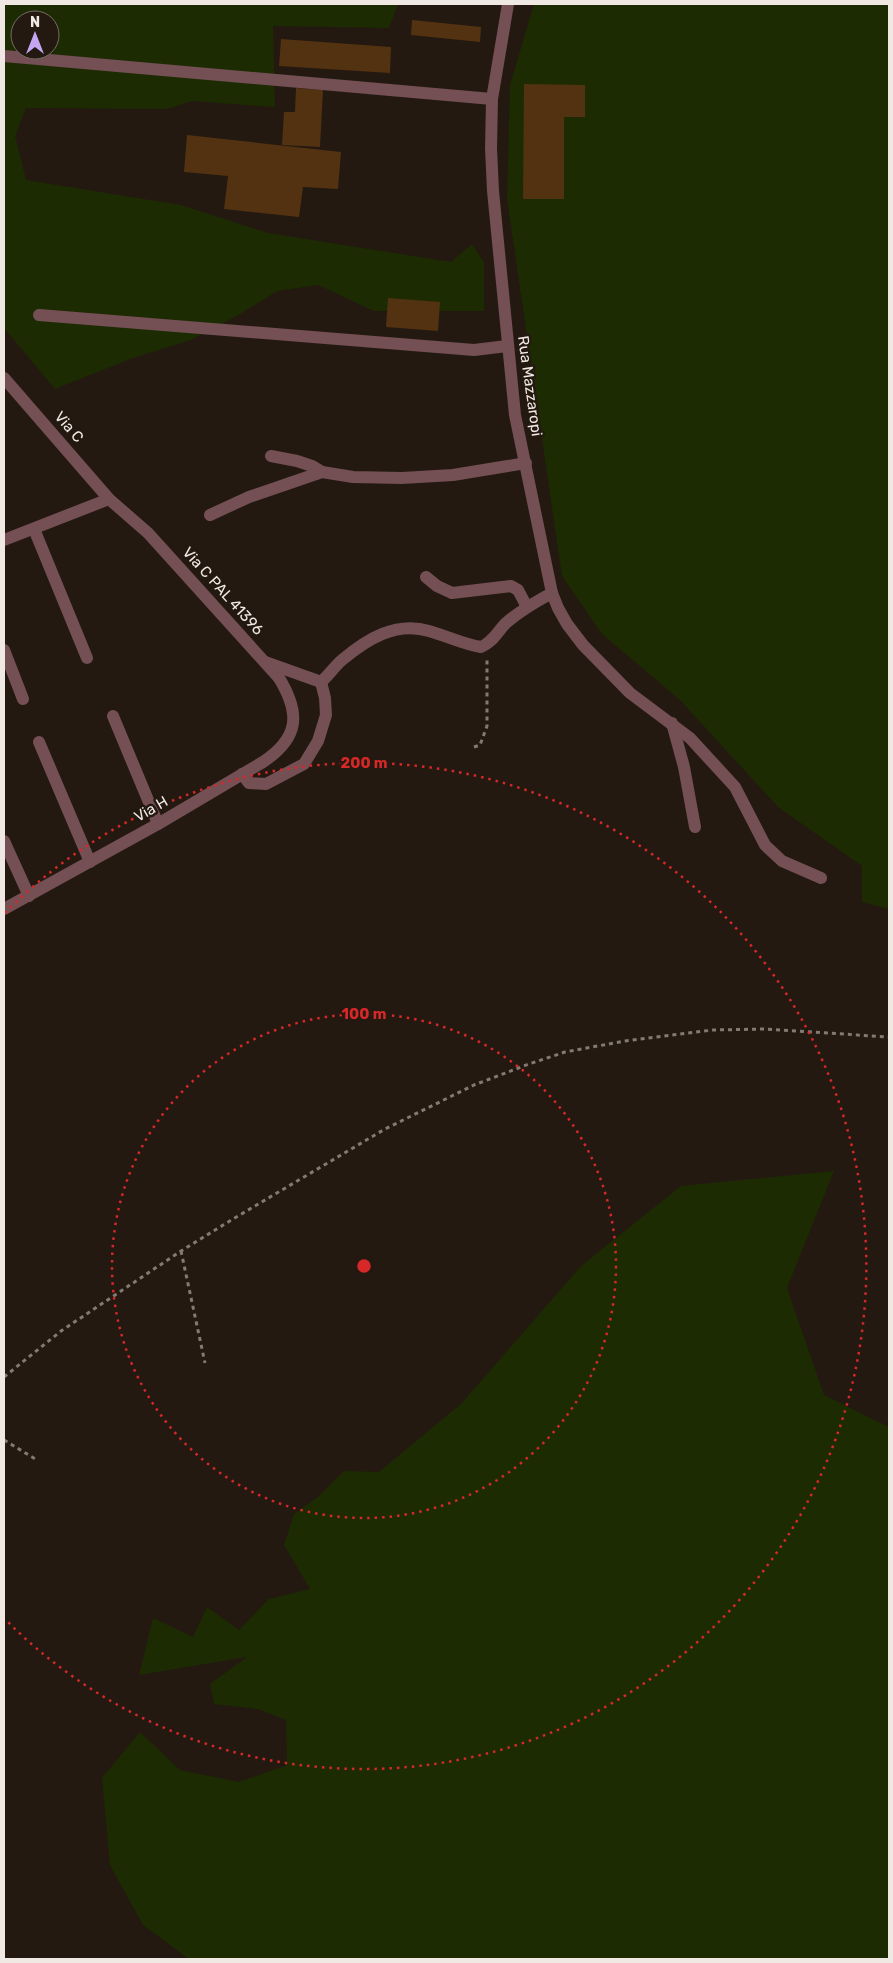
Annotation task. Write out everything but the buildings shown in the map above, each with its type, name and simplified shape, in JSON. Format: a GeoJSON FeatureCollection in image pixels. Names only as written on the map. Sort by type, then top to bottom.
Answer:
{"type":"FeatureCollection","features":[{"type":"Feature","properties":{"kind":"street","name":"Rua Mazzaropi"},"geometry":{"type":"LineString","coordinates":[[508,4],[492,98],[491,148],[493,191],[515,415],[552,593],[563,616],[583,645],[630,693],[690,738],[735,787],[765,845],[782,861],[821,878]]}},
{"type":"Feature","properties":{"kind":"street"},"geometry":{"type":"LineString","coordinates":[[4,56],[492,98]]}},
{"type":"Feature","properties":{"kind":"street"},"geometry":{"type":"LineString","coordinates":[[39,315],[474,350],[507,346]]}},
{"type":"Feature","properties":{"kind":"street","name":"Via C"},"geometry":{"type":"LineString","coordinates":[[4,378],[109,499]]}},
{"type":"Feature","properties":{"kind":"street"},"geometry":{"type":"LineString","coordinates":[[271,456],[297,461],[322,472],[353,477],[453,475],[526,462]]}},
{"type":"Feature","properties":{"kind":"street"},"geometry":{"type":"LineString","coordinates":[[210,516],[249,497],[322,472]]}},
{"type":"Feature","properties":{"kind":"street"},"geometry":{"type":"LineString","coordinates":[[4,540],[109,499]]}},
{"type":"Feature","properties":{"kind":"street","name":"Via C PAL 41396"},"geometry":{"type":"LineString","coordinates":[[109,499],[148,533],[279,678],[288,692],[293,708],[293,717]]}},
{"type":"Feature","properties":{"kind":"street"},"geometry":{"type":"LineString","coordinates":[[34,528],[87,658]]}},
{"type":"Feature","properties":{"kind":"street"},"geometry":{"type":"LineString","coordinates":[[426,576],[437,586],[452,593],[511,586],[518,590],[526,607]]}},
{"type":"Feature","properties":{"kind":"street"},"geometry":{"type":"LineString","coordinates":[[321,682],[341,661],[378,634],[398,629],[411,627],[428,630],[481,647],[488,644],[505,624],[526,607],[552,593]]}},
{"type":"Feature","properties":{"kind":"street"},"geometry":{"type":"LineString","coordinates":[[4,650],[23,699]]}},
{"type":"Feature","properties":{"kind":"street"},"geometry":{"type":"LineString","coordinates":[[265,662],[321,682]]}},
{"type":"Feature","properties":{"kind":"street"},"geometry":{"type":"LineString","coordinates":[[242,774],[249,783],[266,784],[304,764],[318,741],[326,715],[325,698],[321,682]]}},
{"type":"Feature","properties":{"kind":"street"},"geometry":{"type":"LineString","coordinates":[[113,716],[158,824]]}},
{"type":"Feature","properties":{"kind":"street","name":"Via H"},"geometry":{"type":"LineString","coordinates":[[4,910],[158,824],[275,754],[286,742],[293,717]]}},
{"type":"Feature","properties":{"kind":"street"},"geometry":{"type":"LineString","coordinates":[[672,723],[685,774],[694,826]]}},
{"type":"Feature","properties":{"kind":"street"},"geometry":{"type":"LineString","coordinates":[[39,742],[90,862]]}},
{"type":"Feature","properties":{"kind":"street"},"geometry":{"type":"LineString","coordinates":[[4,841],[29,896]]}},
{"type":"Feature","properties":{"kind":"path"},"geometry":{"type":"LineString","coordinates":[[474,747],[480,745],[487,726],[488,644]]}},
{"type":"Feature","properties":{"kind":"path"},"geometry":{"type":"LineString","coordinates":[[4,1377],[61,1331],[181,1251],[385,1129],[474,1085],[566,1052],[625,1041],[713,1030],[764,1029],[889,1037]]}},
{"type":"Feature","properties":{"kind":"path"},"geometry":{"type":"LineString","coordinates":[[181,1251],[205,1363]]}},
{"type":"Feature","properties":{"kind":"path"},"geometry":{"type":"LineString","coordinates":[[4,1440],[37,1460]]}},
{"type":"Feature","properties":{"kind":"green space"},"geometry":{"type":"Polygon","coordinates":[[[4,4],[398,4],[389,28],[273,26],[275,107],[192,101],[167,109],[26,108],[15,136],[26,180],[181,205],[268,233],[451,262],[472,244],[484,262],[484,311],[374,311],[318,285],[277,291],[242,313],[191,340],[133,358],[55,389],[4,328],[4,4]]]}},
{"type":"Feature","properties":{"kind":"green space"},"geometry":{"type":"Polygon","coordinates":[[[534,4],[889,4],[889,909],[862,902],[862,866],[778,807],[680,700],[602,634],[562,576],[507,199],[510,85],[534,4]]]}},
{"type":"Feature","properties":{"kind":"green space"},"geometry":{"type":"Polygon","coordinates":[[[834,1171],[787,1288],[824,1395],[889,1427],[889,1959],[189,1959],[143,1925],[110,1865],[102,1778],[140,1732],[180,1770],[239,1782],[287,1765],[286,1720],[258,1709],[214,1704],[210,1684],[247,1657],[139,1675],[153,1618],[193,1637],[207,1607],[239,1630],[269,1599],[310,1589],[284,1545],[294,1514],[318,1497],[344,1471],[379,1472],[462,1403],[581,1266],[681,1186],[834,1171]]]}}]}
